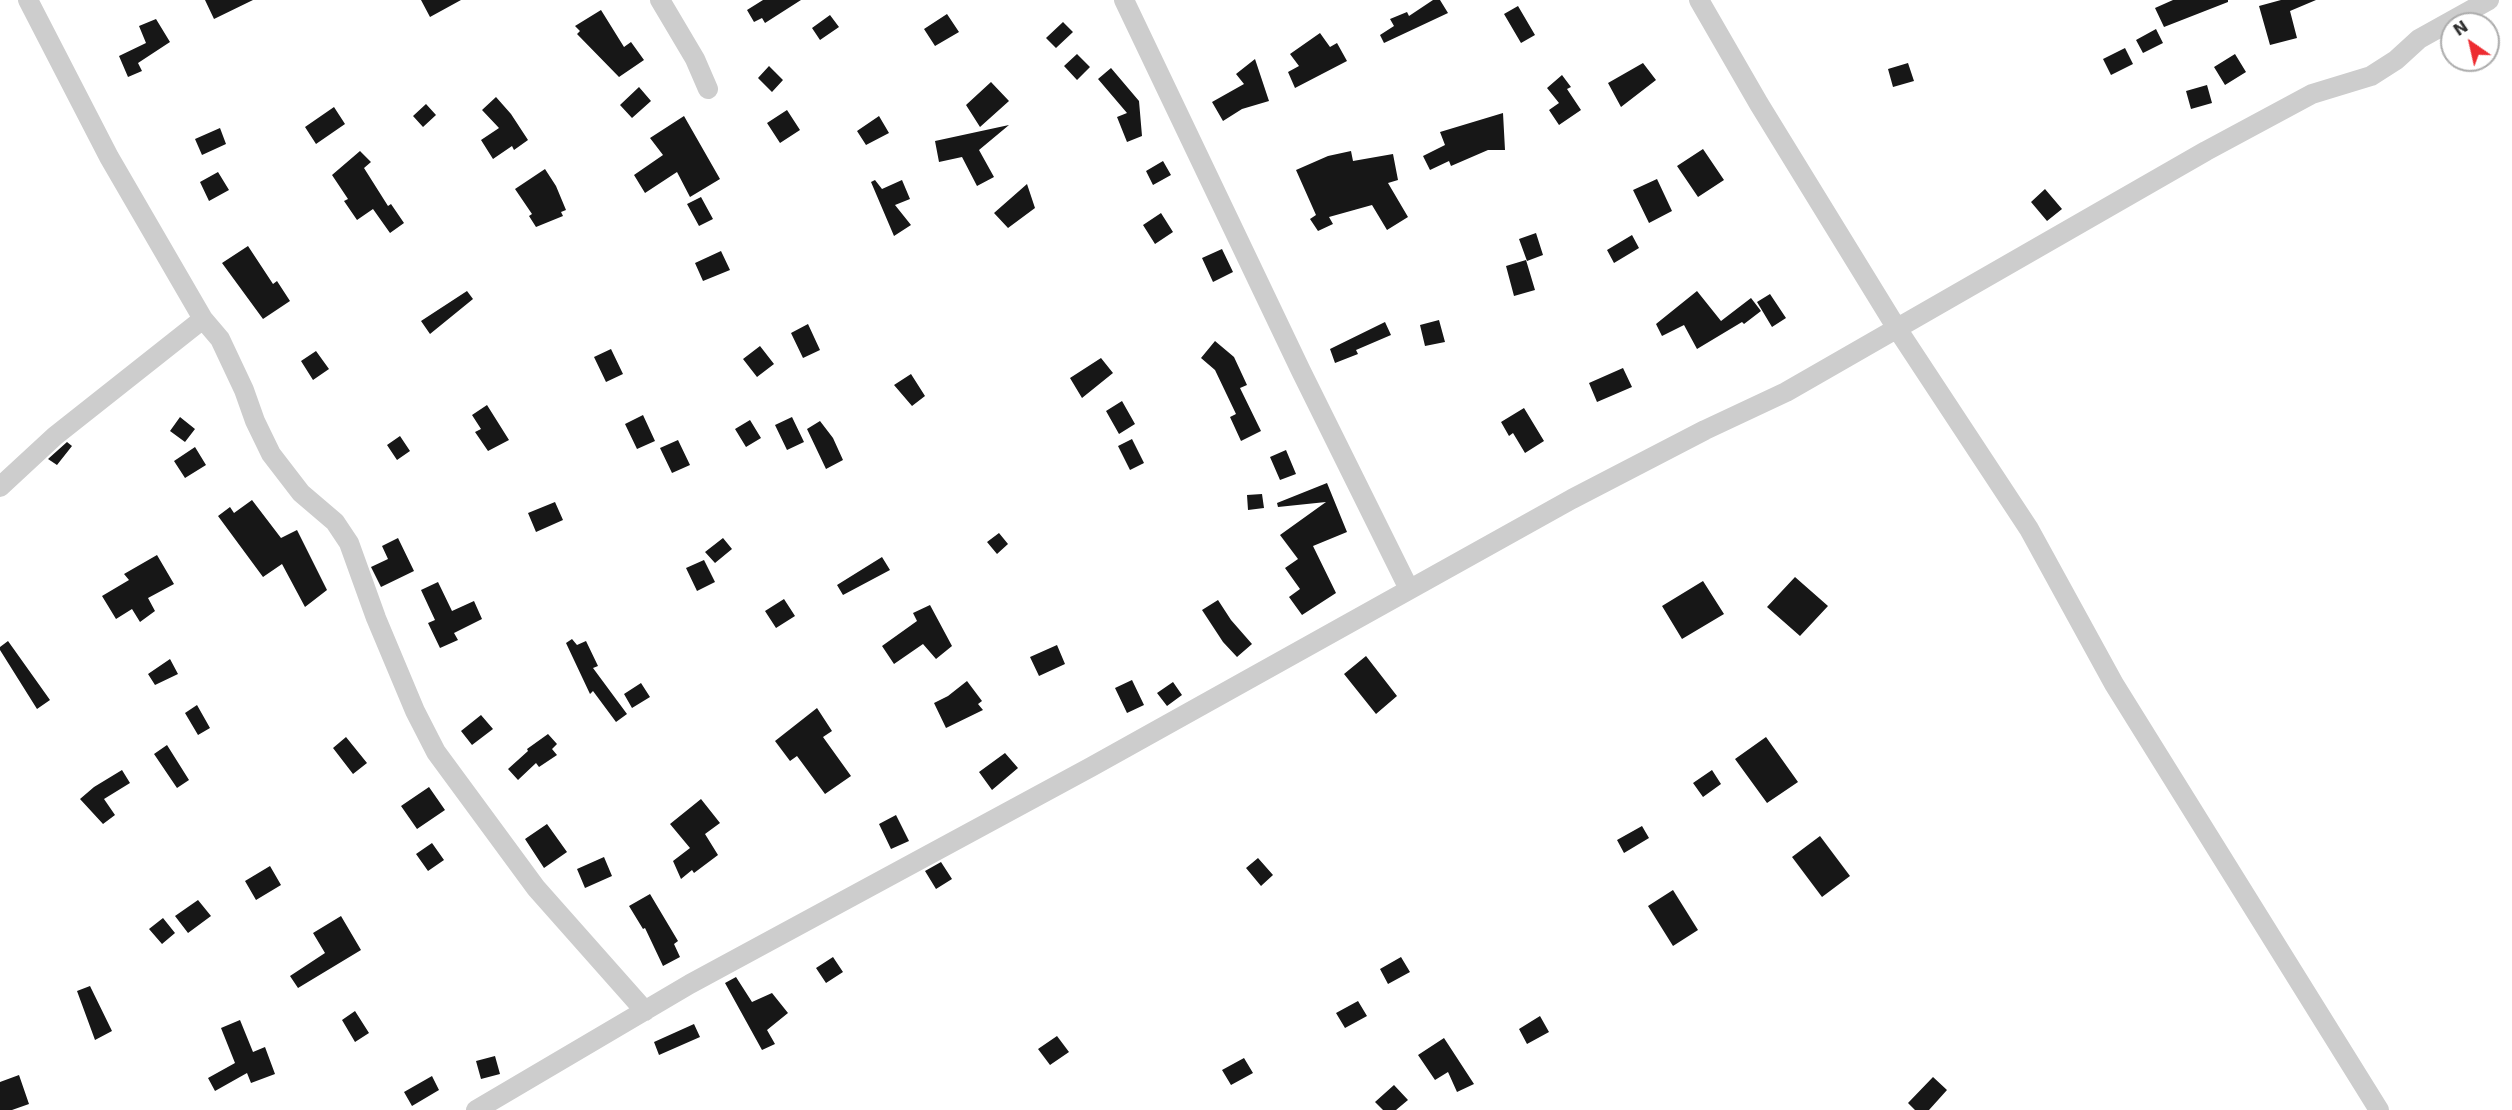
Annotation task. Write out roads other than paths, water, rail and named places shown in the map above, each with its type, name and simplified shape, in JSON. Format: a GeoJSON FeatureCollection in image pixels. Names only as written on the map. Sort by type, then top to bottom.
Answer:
{"type":"FeatureCollection","features":[{"type":"Feature","properties":{"kind":"street"},"geometry":{"type":"LineString","coordinates":[[28,0],[109,157],[203,319],[220,339],[231,359],[255,421],[271,454],[301,493],[335,522],[350,543],[376,618],[415,711],[436,752],[536,888],[645,1011]]}},
{"type":"Feature","properties":{"kind":"street"},"geometry":{"type":"LineString","coordinates":[[660,0],[695,59],[708,89]]}},
{"type":"Feature","properties":{"kind":"street"},"geometry":{"type":"LineString","coordinates":[[1124,0],[1301,371],[1409,589]]}},
{"type":"Feature","properties":{"kind":"street"},"geometry":{"type":"LineString","coordinates":[[1699,0],[1759,104],[1896,327],[2029,529],[2114,684],[2379,1110]]}},
{"type":"Feature","properties":{"kind":"street"},"geometry":{"type":"LineString","coordinates":[[476,1110],[645,1011],[1572,499],[1705,430],[1786,392],[2206,151],[2312,94],[2371,76],[2397,60],[2419,39],[2489,0]]}},
{"type":"Feature","properties":{"kind":"street"},"geometry":{"type":"LineString","coordinates":[[0,487],[56,436],[203,319]]}}]}
